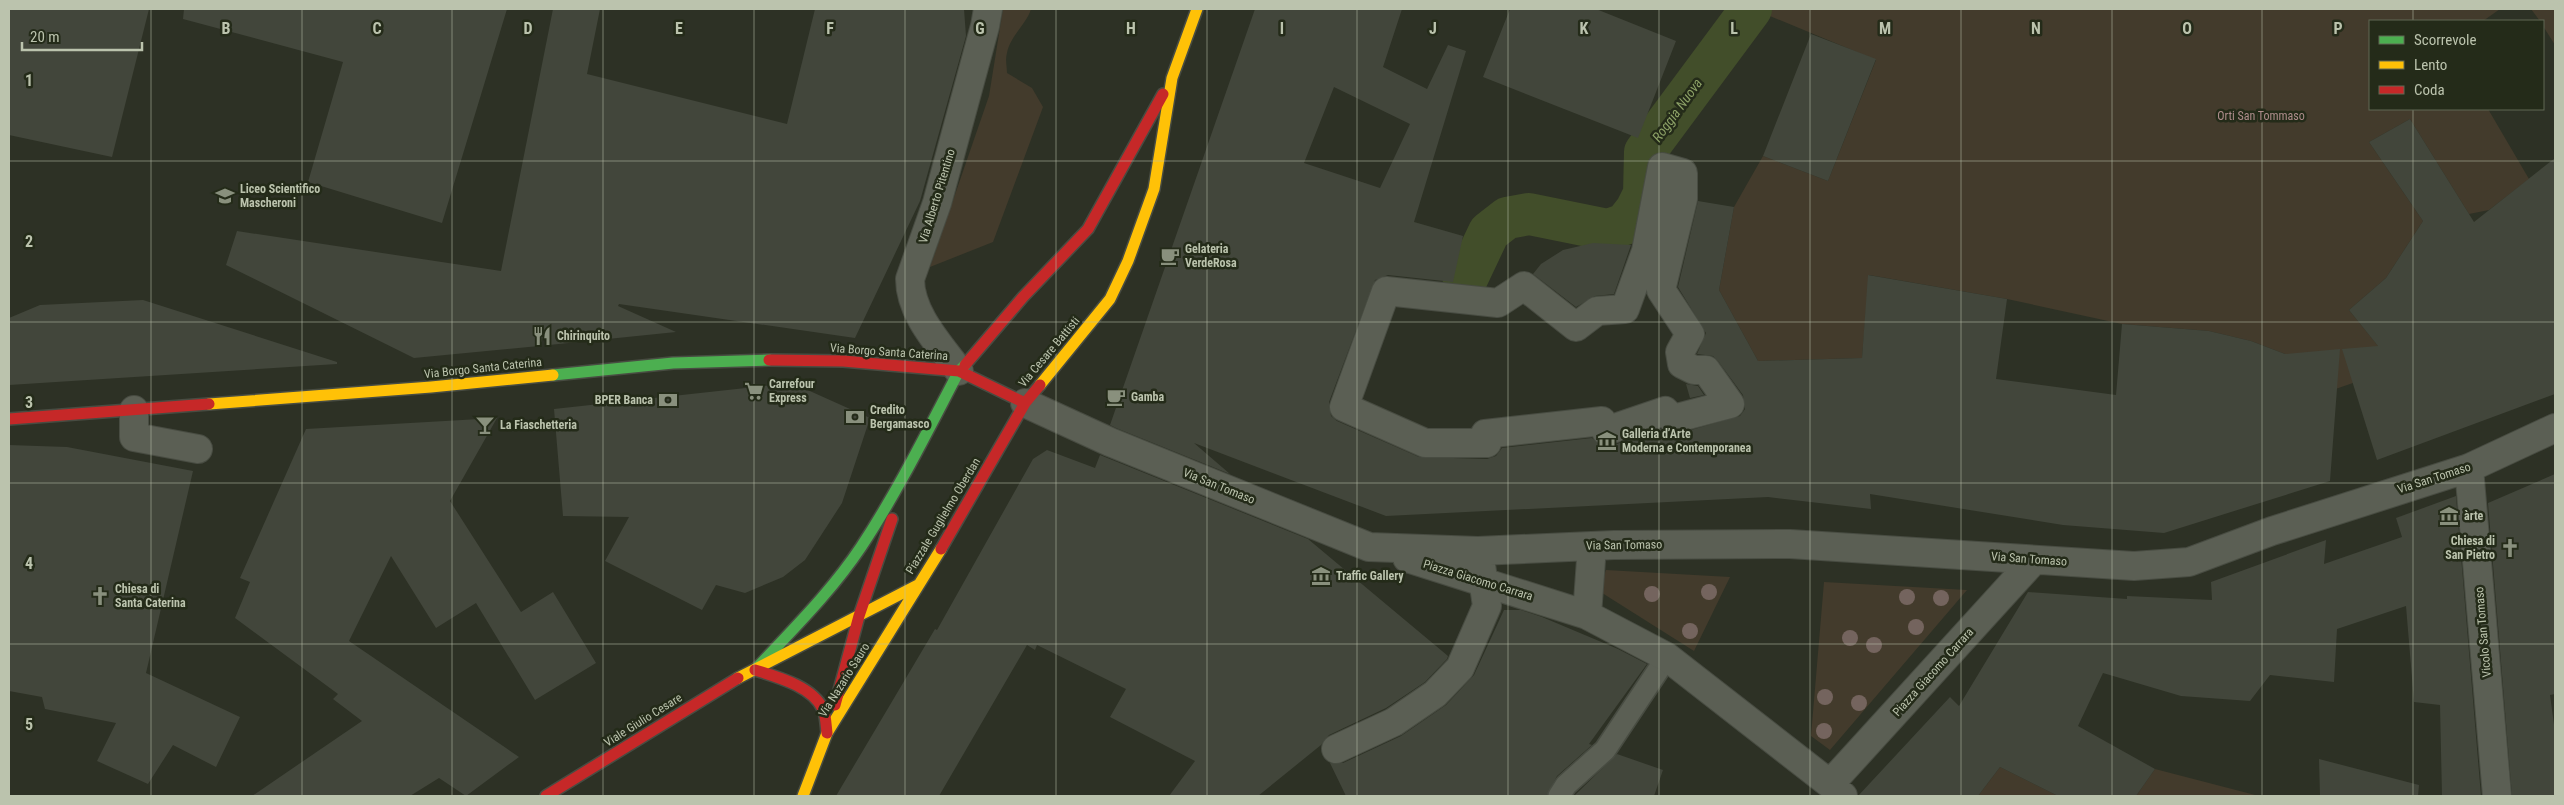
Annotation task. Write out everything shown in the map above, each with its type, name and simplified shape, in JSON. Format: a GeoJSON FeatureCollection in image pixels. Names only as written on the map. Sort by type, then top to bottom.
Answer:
{"type":"FeatureCollection","features":[{"type":"Feature","properties":{"kind":"street","name":"Via Alberto Pitentino"},"geometry":{"type":"LineString","coordinates":[[959,371],[919,312],[910,289],[910,279],[937,203],[988,9]]}},
{"type":"Feature","properties":{"kind":"street","name":"Via Cesare Battisti"},"geometry":{"type":"LineString","coordinates":[[1172,78],[1154,189],[1128,261],[1110,299],[1025,403],[959,371],[1023,297],[1088,229],[1172,78],[1197,9]]}},
{"type":"Feature","properties":{"kind":"street"},"geometry":{"type":"LineString","coordinates":[[1662,167],[1683,173],[1682,199],[1661,290],[1690,334],[1680,352],[1682,364],[1694,370],[1706,370],[1730,404],[1673,419],[1665,411],[1606,431],[1602,421],[1485,434],[1487,443],[1424,443],[1344,407],[1386,292],[1498,303],[1524,286],[1576,327],[1597,312],[1625,309],[1646,250],[1662,167]]}},
{"type":"Feature","properties":{"kind":"street","name":"Via Borgo Santa Caterina"},"geometry":{"type":"LineString","coordinates":[[9,419],[431,387],[673,363],[753,360],[843,361],[959,371]]}},
{"type":"Feature","properties":{"kind":"street"},"geometry":{"type":"LineString","coordinates":[[827,733],[823,709],[817,701],[792,684],[756,670],[828,592],[861,546],[908,470],[959,371]]}},
{"type":"Feature","properties":{"kind":"street","name":"Via San Tomaso"},"geometry":{"type":"LineString","coordinates":[[1025,403],[1110,442],[1370,547],[1478,551],[1592,546],[1790,544],[2134,566],[2190,562],[2272,531],[2469,468],[2555,428]]}},
{"type":"Feature","properties":{"kind":"street","name":"Piazzale Guglielmo Oberdan"},"geometry":{"type":"LineString","coordinates":[[756,670],[919,584],[954,529],[1025,403]]}},
{"type":"Feature","properties":{"kind":"street"},"geometry":{"type":"LineString","coordinates":[[134,410],[134,437],[198,449]]}},
{"type":"Feature","properties":{"kind":"street","name":"Vicolo San Tomaso"},"geometry":{"type":"LineString","coordinates":[[2469,468],[2497,796]]}},
{"type":"Feature","properties":{"kind":"street"},"geometry":{"type":"LineString","coordinates":[[827,733],[859,616],[908,470]]}},
{"type":"Feature","properties":{"kind":"street"},"geometry":{"type":"LineString","coordinates":[[1587,615],[1592,546]]}},
{"type":"Feature","properties":{"kind":"street","name":"Piazza Giacomo Carrara"},"geometry":{"type":"LineString","coordinates":[[1370,547],[1587,615],[1667,657],[1836,790],[1852,761],[2034,560]]}},
{"type":"Feature","properties":{"kind":"street"},"geometry":{"type":"LineString","coordinates":[[1336,749],[1394,722],[1434,694],[1460,668],[1487,606],[1478,551]]}},
{"type":"Feature","properties":{"kind":"street","name":"Via Nazario Sauro"},"geometry":{"type":"LineString","coordinates":[[803,796],[827,733],[919,584]]}},
{"type":"Feature","properties":{"kind":"street","name":"Viale Giulio Cesare"},"geometry":{"type":"LineString","coordinates":[[546,796],[722,687],[756,670]]}},
{"type":"Feature","properties":{"kind":"lane"},"geometry":{"type":"LineString","coordinates":[[1559,796],[1566,784],[1605,750],[1667,657]]}},
{"type":"Feature","properties":{"kind":"green space"},"geometry":{"type":"Polygon","coordinates":[[[1003,9],[1031,9],[1009,47],[1006,58],[1007,73],[1032,88],[1043,107],[993,242],[930,267],[989,96],[1003,9]]]}},
{"type":"Feature","properties":{"kind":"green space","name":"Orti San Tommaso"},"geometry":{"type":"Polygon","coordinates":[[[1753,9],[2500,9],[2484,20],[2369,20],[2369,110],[2489,110],[2529,179],[2489,210],[2469,214],[2410,119],[2369,142],[2423,221],[2386,278],[2349,310],[2396,368],[2327,392],[2285,354],[2251,341],[2209,331],[2122,324],[2007,299],[1869,275],[1862,358],[1758,361],[1719,290],[1734,207],[1763,156],[1828,181],[1876,60],[1753,9]]]}},
{"type":"Feature","properties":{"kind":"green space"},"geometry":{"type":"Polygon","coordinates":[[[2531,9],[2555,9],[2555,45],[2544,28],[2544,20],[2539,20],[2531,9]]]}},
{"type":"Feature","properties":{"kind":"green space"},"geometry":{"type":"Polygon","coordinates":[[[1606,570],[1730,577],[1694,651],[1599,591],[1606,570]]]}},
{"type":"Feature","properties":{"kind":"green space"},"geometry":{"type":"Polygon","coordinates":[[[1824,582],[1967,590],[1830,750],[1811,736],[1824,582]]]}},
{"type":"Feature","properties":{"kind":"green space"},"geometry":{"type":"Polygon","coordinates":[[[2000,767],[2058,796],[1978,796],[2000,767]]]}},
{"type":"Feature","properties":{"kind":"green space"},"geometry":{"type":"Polygon","coordinates":[[[2155,769],[2259,796],[2136,796],[2155,769]]]}},
{"type":"Feature","properties":{"kind":"building"},"geometry":{"type":"Polygon","coordinates":[[[9,9],[149,9],[112,157],[9,135],[9,9]]]}},
{"type":"Feature","properties":{"kind":"building"},"geometry":{"type":"Polygon","coordinates":[[[184,9],[507,9],[442,223],[308,182],[343,62],[183,19],[184,9]]]}},
{"type":"Feature","properties":{"kind":"building"},"geometry":{"type":"Polygon","coordinates":[[[553,9],[600,9],[587,74],[787,124],[815,9],[964,9],[966,36],[920,201],[855,338],[619,304],[618,306],[676,332],[549,345],[548,330],[539,346],[414,358],[226,265],[237,231],[501,271],[553,9]]]}},
{"type":"Feature","properties":{"kind":"building"},"geometry":{"type":"Polygon","coordinates":[[[1255,9],[1402,9],[1383,67],[1427,89],[1448,45],[1466,51],[1414,222],[1463,236],[1453,282],[1388,275],[1375,280],[1329,402],[1331,416],[1337,421],[1419,457],[1487,459],[1496,456],[1502,448],[1592,438],[1603,446],[1611,446],[1661,429],[1668,434],[1677,434],[1740,416],[1745,409],[1743,395],[1713,356],[1697,354],[1706,333],[1678,287],[1698,201],[1734,207],[1719,290],[1758,361],[1862,358],[1868,275],[2007,299],[1996,379],[2116,395],[2122,324],[2209,331],[2251,341],[2285,354],[2340,349],[2330,481],[2164,533],[2063,525],[1870,494],[1871,509],[1768,497],[1386,516],[1194,443],[1230,474],[1110,425],[1255,9]],[[1334,87],[1304,163],[1380,188],[1410,124],[1334,87]]]}},
{"type":"Feature","properties":{"kind":"building"},"geometry":{"type":"Polygon","coordinates":[[[1510,9],[1596,9],[1676,41],[1638,138],[1483,77],[1510,9]]]}},
{"type":"Feature","properties":{"kind":"building"},"geometry":{"type":"Polygon","coordinates":[[[1811,34],[1876,59],[1828,181],[1763,156],[1811,34]]]}},
{"type":"Feature","properties":{"kind":"building"},"geometry":{"type":"Polygon","coordinates":[[[2410,119],[2474,222],[2555,158],[2555,394],[2377,460],[2342,349],[2378,346],[2349,310],[2386,278],[2423,221],[2369,142],[2410,119]]]}},
{"type":"Feature","properties":{"kind":"building"},"geometry":{"type":"Polygon","coordinates":[[[1593,243],[1631,245],[1614,294],[1595,296],[1576,307],[1533,274],[1541,264],[1563,250],[1593,243]]]}},
{"type":"Feature","properties":{"kind":"building"},"geometry":{"type":"Polygon","coordinates":[[[143,300],[337,362],[337,364],[9,385],[9,318],[40,305],[143,300]]]}},
{"type":"Feature","properties":{"kind":"building"},"geometry":{"type":"Polygon","coordinates":[[[792,383],[870,418],[842,503],[805,560],[783,577],[745,593],[716,585],[702,610],[605,561],[629,517],[563,516],[554,409],[792,383]]]}},
{"type":"Feature","properties":{"kind":"building"},"geometry":{"type":"Polygon","coordinates":[[[1686,384],[1698,386],[1704,395],[1690,398],[1686,384]]]}},
{"type":"Feature","properties":{"kind":"building"},"geometry":{"type":"Polygon","coordinates":[[[497,418],[450,501],[521,612],[553,592],[596,663],[535,700],[476,603],[436,628],[391,556],[349,641],[519,757],[466,796],[439,778],[410,796],[252,796],[362,721],[333,699],[338,694],[235,618],[250,582],[240,578],[306,429],[497,418]]]}},
{"type":"Feature","properties":{"kind":"building"},"geometry":{"type":"Polygon","coordinates":[[[9,445],[67,447],[193,471],[146,673],[240,717],[216,767],[173,745],[148,784],[97,761],[116,723],[45,709],[42,697],[9,691],[9,445]]]}},
{"type":"Feature","properties":{"kind":"building"},"geometry":{"type":"Polygon","coordinates":[[[1047,450],[1095,468],[1100,455],[1308,539],[1448,656],[1447,659],[1425,682],[1386,708],[1329,735],[1321,745],[1258,796],[1169,796],[1195,761],[1110,717],[1126,689],[1037,645],[1035,650],[1027,645],[939,796],[836,796],[935,629],[937,630],[1033,459],[1047,450]]]}},
{"type":"Feature","properties":{"kind":"building"},"geometry":{"type":"Polygon","coordinates":[[[2555,474],[2555,694],[2550,695],[2555,732],[2555,796],[2512,796],[2488,503],[2555,474]]]}},
{"type":"Feature","properties":{"kind":"building"},"geometry":{"type":"Polygon","coordinates":[[[2456,496],[2481,796],[2442,796],[2440,705],[2414,702],[2406,606],[2337,629],[2334,682],[2270,675],[2250,701],[2181,696],[2103,673],[2078,726],[2155,769],[2136,796],[2058,796],[2000,767],[1978,796],[1858,796],[1950,697],[1959,706],[2028,592],[2127,599],[2127,596],[2212,600],[2211,582],[2326,540],[2324,564],[2402,537],[2396,518],[2456,496]]]}},
{"type":"Feature","properties":{"kind":"building"},"geometry":{"type":"Polygon","coordinates":[[[1504,610],[1521,610],[1542,617],[1618,649],[1647,664],[1589,744],[1592,745],[1557,776],[1547,796],[1346,796],[1330,763],[1343,763],[1401,736],[1446,705],[1474,675],[1504,610]]]}},
{"type":"Feature","properties":{"kind":"building"},"geometry":{"type":"Polygon","coordinates":[[[1617,754],[1663,770],[1654,796],[1574,796],[1617,754]]]}},
{"type":"Feature","properties":{"kind":"building"},"geometry":{"type":"Polygon","coordinates":[[[2319,759],[2419,785],[2418,796],[2320,796],[2319,759]]]}},
{"type":"Feature","properties":{"kind":"waterway","name":"Roggia Nuova"},"geometry":{"type":"LineString","coordinates":[[1463,287],[1489,232],[1507,218],[1529,214],[1608,230],[1625,224],[1636,210],[1644,194],[1645,152],[1751,9]]}},
{"type":"Feature","properties":{"kind":"traffic: fast"},"geometry":{"type":"LineString","coordinates":[[553,375],[673,363],[769,360]]}},
{"type":"Feature","properties":{"kind":"traffic: fast"},"geometry":{"type":"LineString","coordinates":[[755,670],[824,595],[861,547],[900,482],[959,371],[965,365]]}},
{"type":"Feature","properties":{"kind":"traffic: slow"},"geometry":{"type":"LineString","coordinates":[[1040,385],[1110,299],[1128,261],[1154,189],[1172,78],[1197,9]]}},
{"type":"Feature","properties":{"kind":"traffic: slow"},"geometry":{"type":"LineString","coordinates":[[209,404],[431,387],[553,375]]}},
{"type":"Feature","properties":{"kind":"traffic: slow"},"geometry":{"type":"LineString","coordinates":[[803,796],[827,733],[941,549]]}},
{"type":"Feature","properties":{"kind":"traffic: slow"},"geometry":{"type":"LineString","coordinates":[[738,678],[918,585]]}},
{"type":"Feature","properties":{"kind":"traffic: jam"},"geometry":{"type":"LineString","coordinates":[[965,365],[1023,297],[1088,229],[1163,94]]}},
{"type":"Feature","properties":{"kind":"traffic: jam"},"geometry":{"type":"LineString","coordinates":[[769,360],[843,361],[959,371],[1025,403]]}},
{"type":"Feature","properties":{"kind":"traffic: jam"},"geometry":{"type":"LineString","coordinates":[[941,549],[1025,403],[1040,385]]}},
{"type":"Feature","properties":{"kind":"traffic: jam"},"geometry":{"type":"LineString","coordinates":[[9,419],[209,404]]}},
{"type":"Feature","properties":{"kind":"traffic: jam"},"geometry":{"type":"LineString","coordinates":[[835,705],[859,616],[892,519]]}},
{"type":"Feature","properties":{"kind":"traffic: jam"},"geometry":{"type":"LineString","coordinates":[[755,670],[793,684],[811,694],[823,709],[827,733]]}},
{"type":"Feature","properties":{"kind":"traffic: jam"},"geometry":{"type":"LineString","coordinates":[[546,796],[738,678]]}},
{"type":"Feature","properties":{"kind":"place","name":"Liceo Scientifico Mascheroni"},"geometry":{"type":"Point","coordinates":[225,196]}},
{"type":"Feature","properties":{"kind":"place","name":"Gelateria VerdeRosa"},"geometry":{"type":"Point","coordinates":[1170,256]}},
{"type":"Feature","properties":{"kind":"place","name":"Chirinquito"},"geometry":{"type":"Point","coordinates":[542,336]}},
{"type":"Feature","properties":{"kind":"place","name":"Carrefour Express"},"geometry":{"type":"Point","coordinates":[754,391]}},
{"type":"Feature","properties":{"kind":"place","name":"Gamba"},"geometry":{"type":"Point","coordinates":[1116,397]}},
{"type":"Feature","properties":{"kind":"place","name":"BPER Banca"},"geometry":{"type":"Point","coordinates":[668,400]}},
{"type":"Feature","properties":{"kind":"place","name":"Credito Bergamasco"},"geometry":{"type":"Point","coordinates":[855,417]}},
{"type":"Feature","properties":{"kind":"place","name":"La Fiaschetteria"},"geometry":{"type":"Point","coordinates":[485,425]}},
{"type":"Feature","properties":{"kind":"place","name":"Galleria d’Arte Moderna e Contemporanea"},"geometry":{"type":"Point","coordinates":[1607,441]}},
{"type":"Feature","properties":{"kind":"place","name":"àrte"},"geometry":{"type":"Point","coordinates":[2449,516]}},
{"type":"Feature","properties":{"kind":"place","name":"Chiesa di San Pietro"},"geometry":{"type":"Point","coordinates":[2510,548]}},
{"type":"Feature","properties":{"kind":"place","name":"Traffic Gallery"},"geometry":{"type":"Point","coordinates":[1321,576]}},
{"type":"Feature","properties":{"kind":"place","name":"Chiesa di Santa Caterina"},"geometry":{"type":"Point","coordinates":[100,596]}}]}
